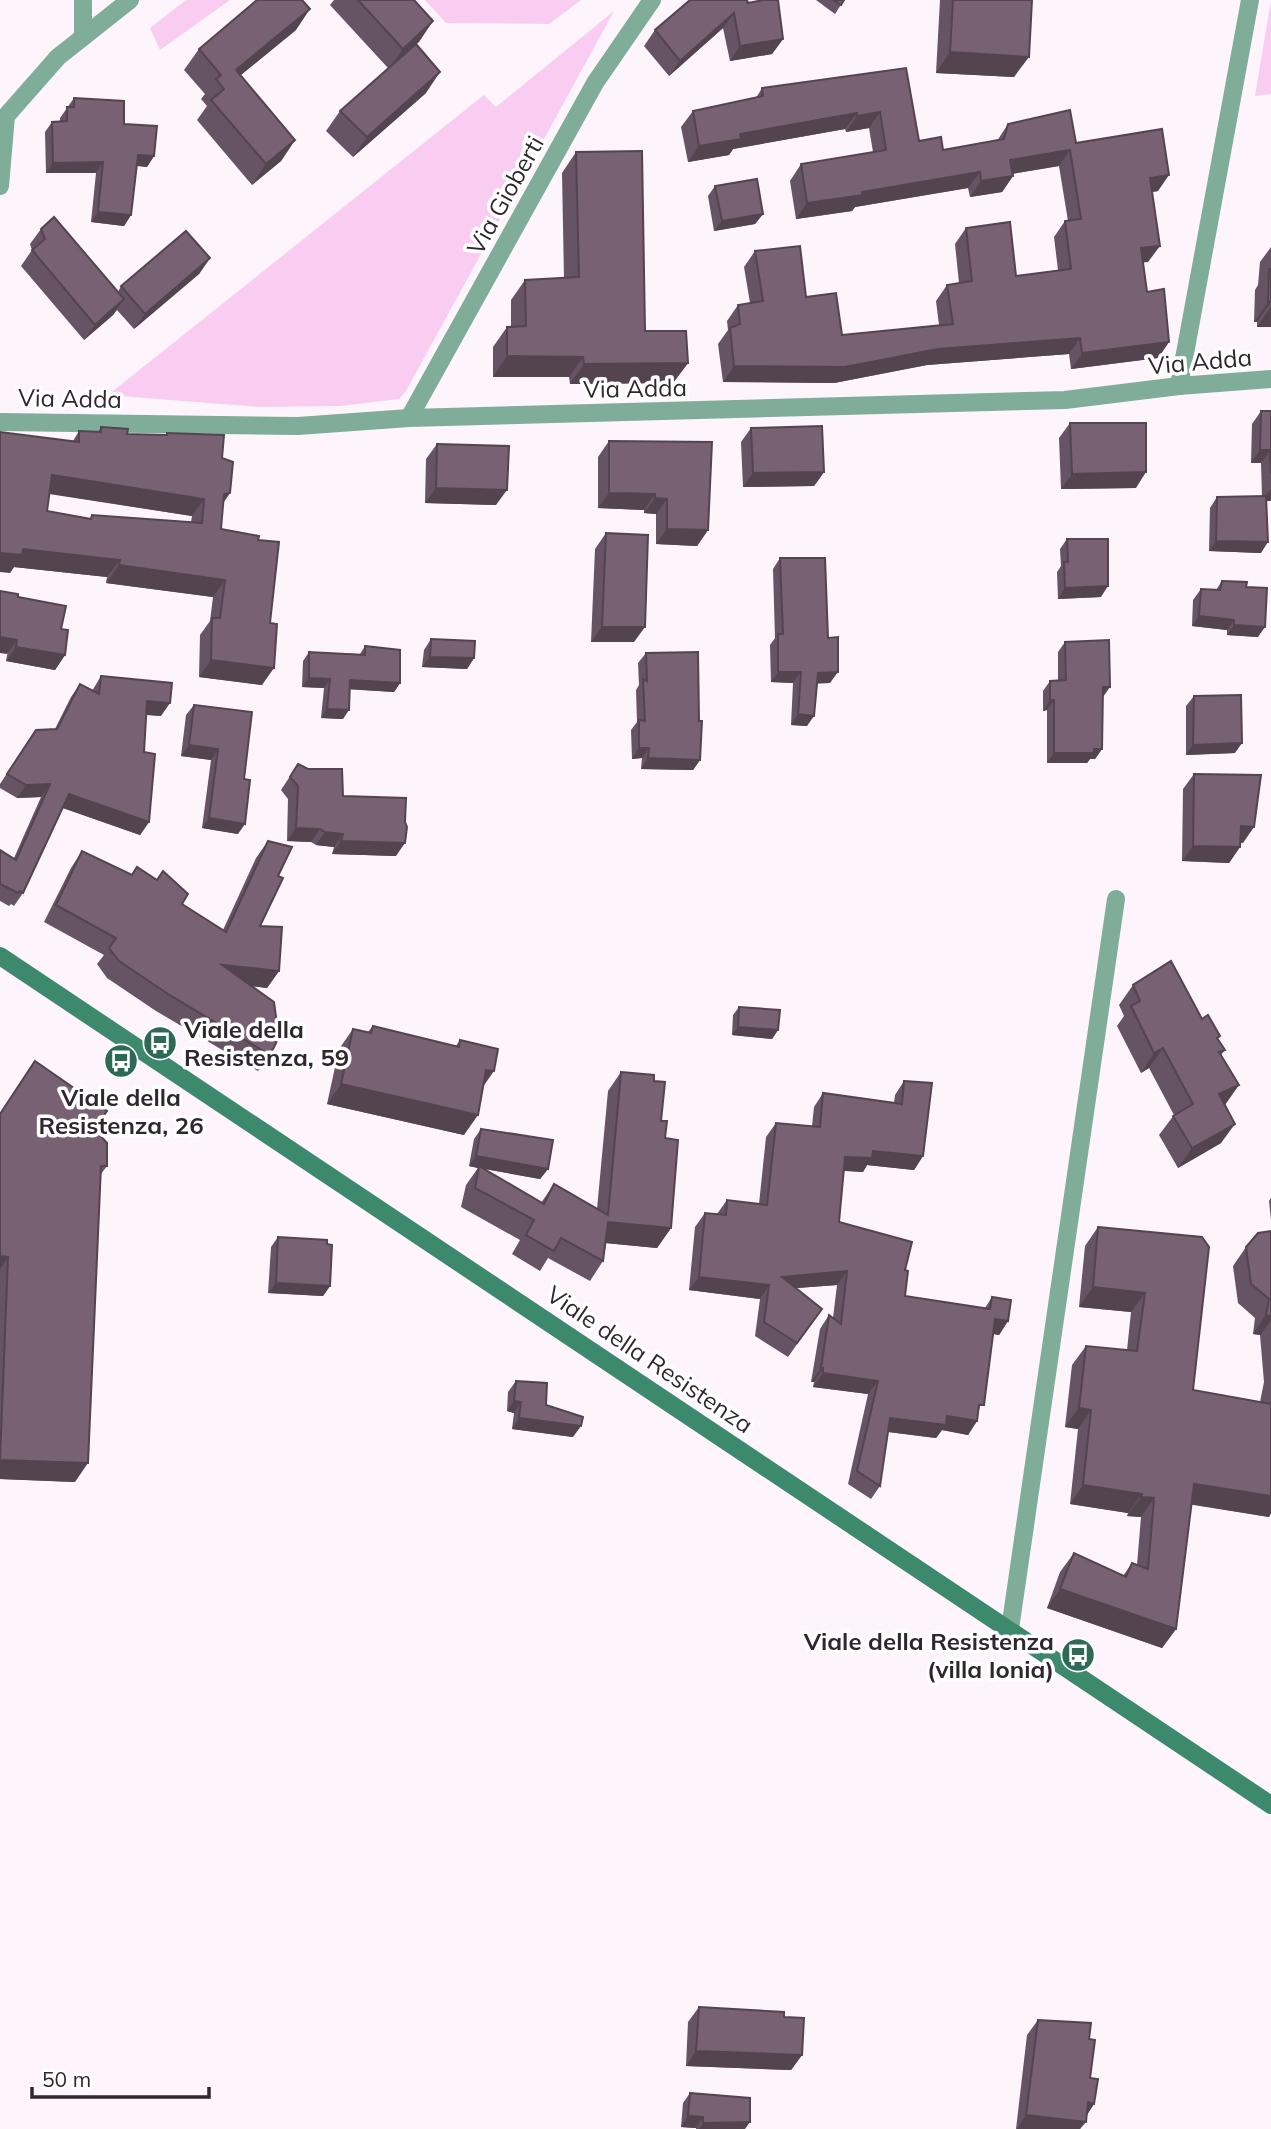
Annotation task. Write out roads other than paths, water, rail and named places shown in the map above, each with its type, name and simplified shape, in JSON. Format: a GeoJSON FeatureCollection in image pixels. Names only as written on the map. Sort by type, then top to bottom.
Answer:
{"type":"FeatureCollection","features":[{"type":"Feature","properties":{"kind":"main road","name":"Viale della Resistenza"},"geometry":{"type":"LineString","coordinates":[[0,956],[1271,1805]]}},
{"type":"Feature","properties":{"kind":"street"},"geometry":{"type":"LineString","coordinates":[[83,0],[83,37]]}},
{"type":"Feature","properties":{"kind":"street"},"geometry":{"type":"LineString","coordinates":[[0,186],[6,116],[58,57],[130,0]]}},
{"type":"Feature","properties":{"kind":"street","name":"Via Gioberti"},"geometry":{"type":"LineString","coordinates":[[409,418],[595,83],[652,0]]}},
{"type":"Feature","properties":{"kind":"street"},"geometry":{"type":"LineString","coordinates":[[1179,386],[1250,0]]}},
{"type":"Feature","properties":{"kind":"street","name":"Via Adda"},"geometry":{"type":"LineString","coordinates":[[0,422],[298,426],[409,418],[1065,400],[1179,386],[1271,379]]}},
{"type":"Feature","properties":{"kind":"street"},"geometry":{"type":"LineString","coordinates":[[1010,1629],[1116,899]]}},
{"type":"Feature","properties":{"kind":"place","name":"Viale della Resistenza, 59"},"geometry":{"type":"Point","coordinates":[160,1043]}},
{"type":"Feature","properties":{"kind":"place","name":"Viale della Resistenza, 26"},"geometry":{"type":"Point","coordinates":[121,1061]}},
{"type":"Feature","properties":{"kind":"place","name":"Viale della Resistenza (villa Ionia)"},"geometry":{"type":"Point","coordinates":[1078,1655]}}]}
